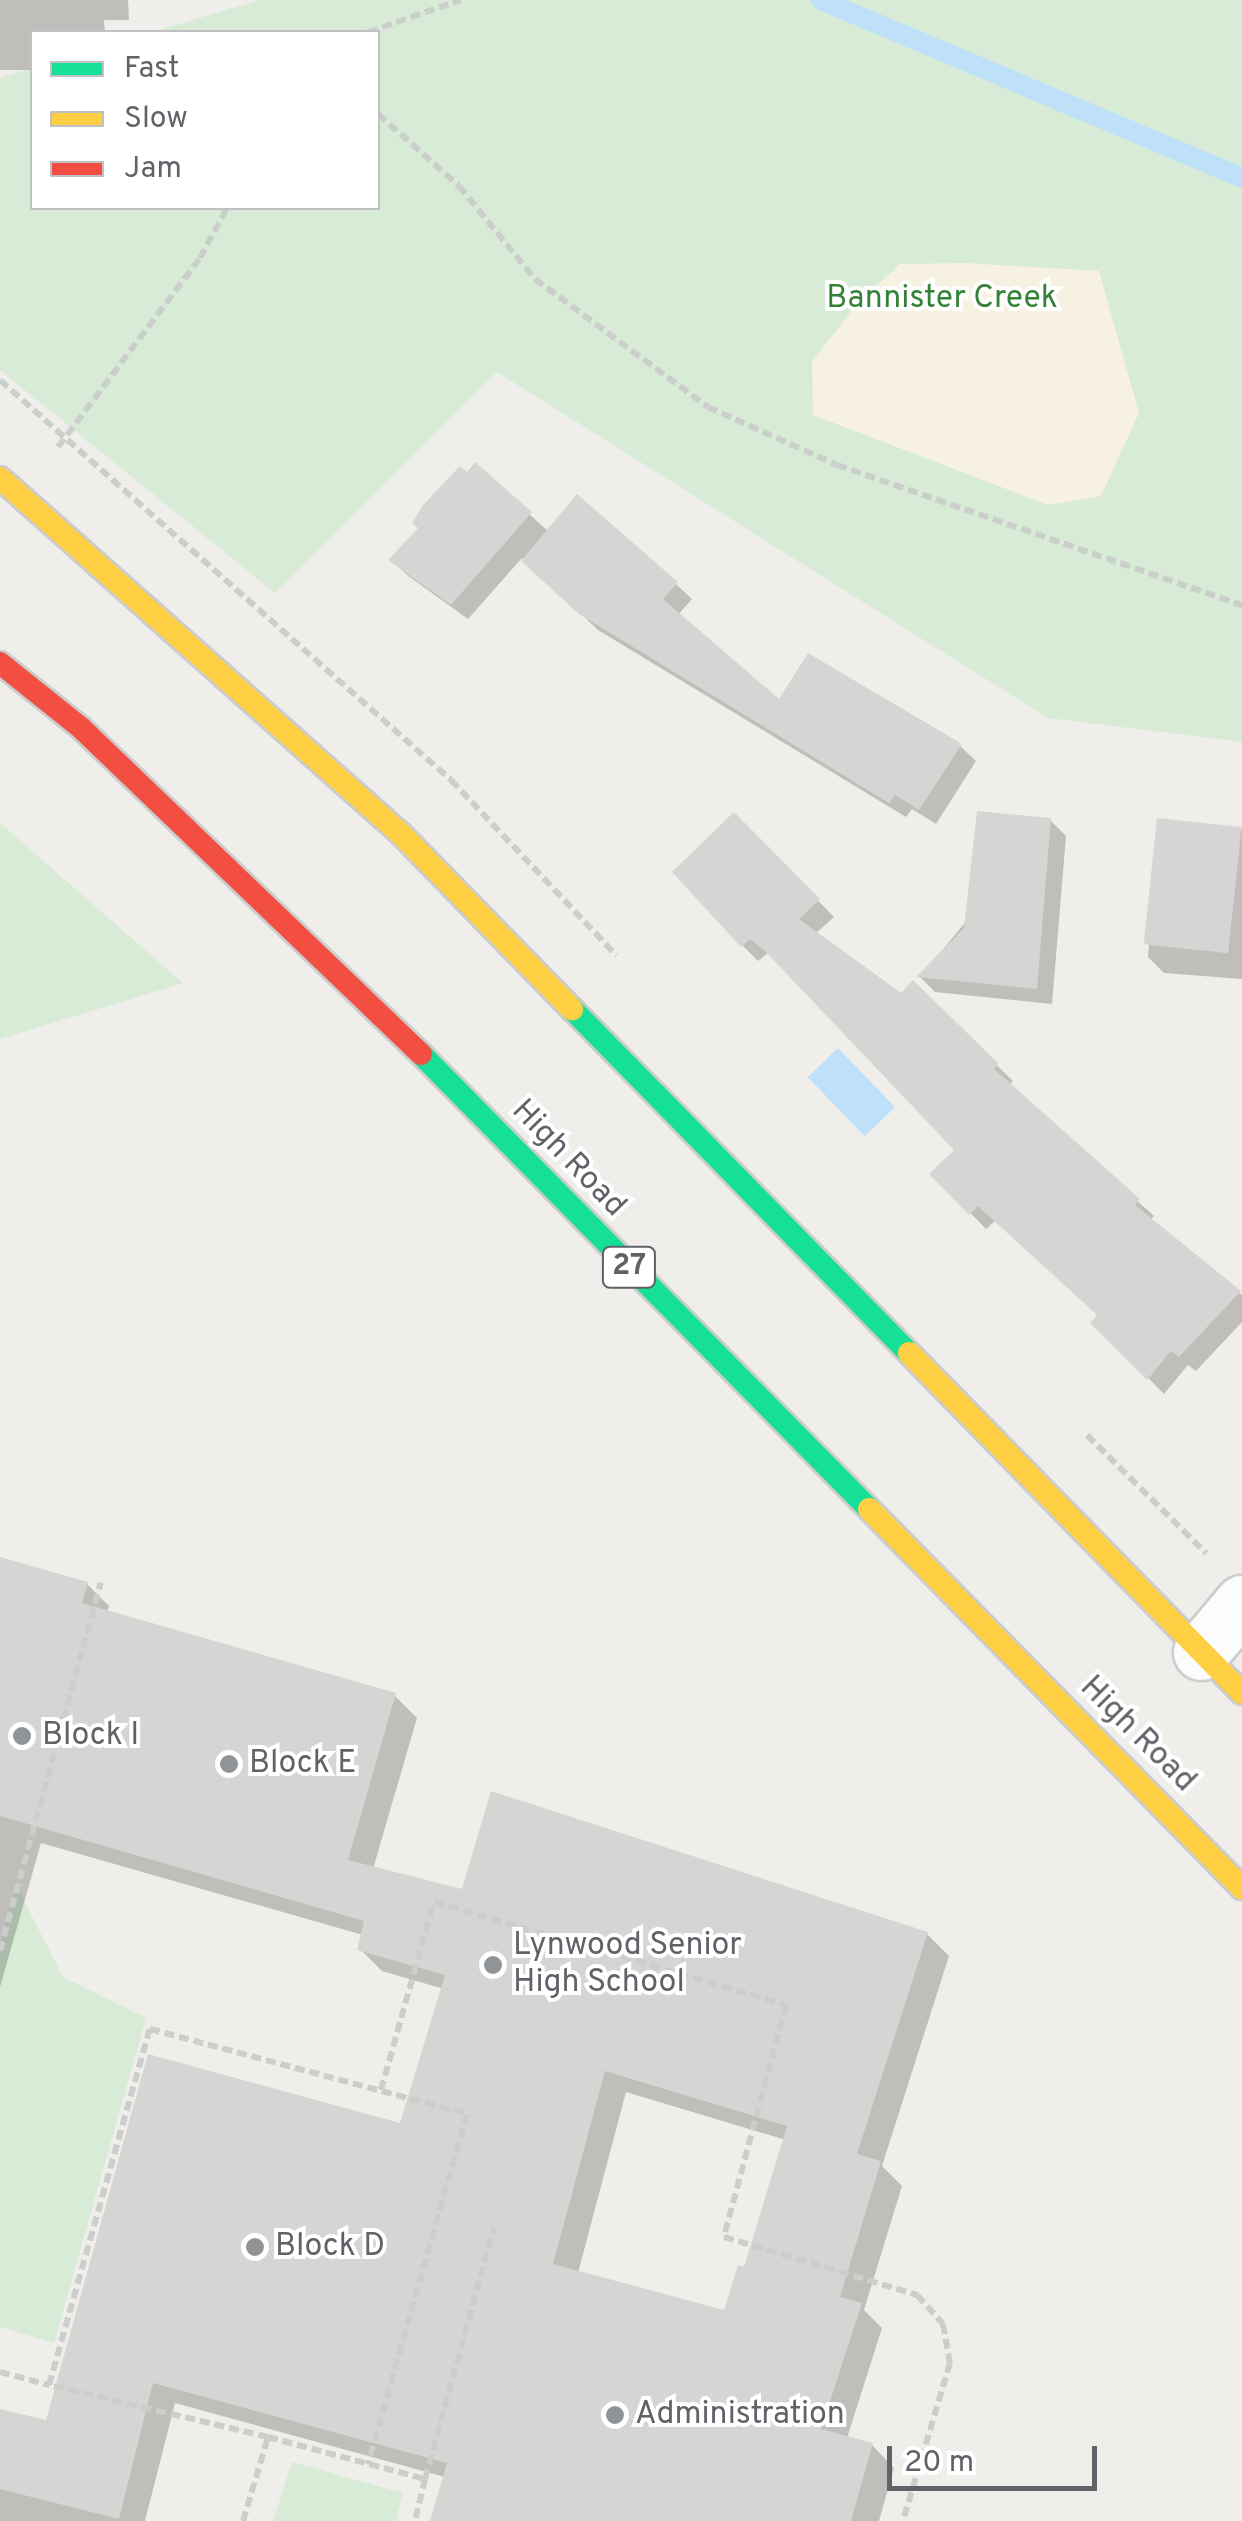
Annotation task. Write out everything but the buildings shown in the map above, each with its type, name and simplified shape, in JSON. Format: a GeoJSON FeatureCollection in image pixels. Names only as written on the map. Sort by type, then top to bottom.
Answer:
{"type":"FeatureCollection","features":[{"type":"Feature","properties":{"kind":"main road"},"geometry":{"type":"LineString","coordinates":[[0,478],[402,834],[1242,1693]]}},
{"type":"Feature","properties":{"kind":"main road","name":"High Road"},"geometry":{"type":"LineString","coordinates":[[0,663],[81,728],[354,986],[1242,1888]]}},
{"type":"Feature","properties":{"kind":"street"},"geometry":{"type":"LineString","coordinates":[[1201,1652],[1242,1603]]}},
{"type":"Feature","properties":{"kind":"path"},"geometry":{"type":"LineString","coordinates":[[374,30],[461,0]]}},
{"type":"Feature","properties":{"kind":"path"},"geometry":{"type":"LineString","coordinates":[[380,116],[459,186],[535,279],[708,407],[837,465],[1242,604]]}},
{"type":"Feature","properties":{"kind":"path"},"geometry":{"type":"LineString","coordinates":[[22,494],[200,258],[226,210]]}},
{"type":"Feature","properties":{"kind":"path"},"geometry":{"type":"LineString","coordinates":[[0,1951],[101,1583]]}},
{"type":"Feature","properties":{"kind":"path"},"geometry":{"type":"LineString","coordinates":[[380,2090],[434,1902],[786,2006],[724,2237],[917,2295],[943,2324],[950,2363],[903,2521]]}},
{"type":"Feature","properties":{"kind":"path"},"geometry":{"type":"LineString","coordinates":[[50,2385],[150,2029],[467,2114],[368,2464]]}},
{"type":"Feature","properties":{"kind":"path"},"geometry":{"type":"LineString","coordinates":[[415,2521],[494,2226]]}},
{"type":"Feature","properties":{"kind":"path"},"geometry":{"type":"LineString","coordinates":[[0,2372],[425,2479]]}},
{"type":"Feature","properties":{"kind":"path"},"geometry":{"type":"LineString","coordinates":[[244,2521],[268,2437]]}},
{"type":"Feature","properties":{"kind":"green space","name":"Bannister Creek"},"geometry":{"type":"Polygon","coordinates":[[[260,0],[1242,0],[1242,742],[1048,718],[497,372],[275,593],[0,370],[0,78],[30,69],[30,210],[380,210],[380,30],[159,30],[260,0]]]}},
{"type":"Feature","properties":{"kind":"green space"},"geometry":{"type":"Polygon","coordinates":[[[0,823],[183,983],[0,1039],[0,823]]]}},
{"type":"Feature","properties":{"kind":"green space"},"geometry":{"type":"Polygon","coordinates":[[[17,1887],[63,1977],[146,2018],[54,2343],[0,2327],[0,1946],[17,1887]]]}},
{"type":"Feature","properties":{"kind":"green space"},"geometry":{"type":"Polygon","coordinates":[[[292,2462],[403,2493],[396,2521],[273,2521],[292,2462]]]}},
{"type":"Feature","properties":{"kind":"sand"},"geometry":{"type":"Polygon","coordinates":[[[965,263],[1099,271],[1139,413],[1101,496],[1048,505],[813,415],[812,362],[856,305],[900,264],[965,263]]]}},
{"type":"Feature","properties":{"kind":"water"},"geometry":{"type":"Polygon","coordinates":[[[838,1048],[895,1107],[865,1136],[808,1077],[838,1048]]]}},
{"type":"Feature","properties":{"kind":"waterway","name":"Bannister Creek"},"geometry":{"type":"LineString","coordinates":[[821,0],[1242,178]]}},
{"type":"Feature","properties":{"kind":"traffic: fast"},"geometry":{"type":"LineString","coordinates":[[572,1009],[909,1353]]}},
{"type":"Feature","properties":{"kind":"traffic: fast"},"geometry":{"type":"LineString","coordinates":[[421,1054],[869,1509]]}},
{"type":"Feature","properties":{"kind":"traffic: slow"},"geometry":{"type":"LineString","coordinates":[[0,478],[401,834],[572,1009]]}},
{"type":"Feature","properties":{"kind":"traffic: slow"},"geometry":{"type":"LineString","coordinates":[[909,1353],[1242,1693]]}},
{"type":"Feature","properties":{"kind":"traffic: slow"},"geometry":{"type":"LineString","coordinates":[[869,1509],[1242,1888]]}},
{"type":"Feature","properties":{"kind":"traffic: jam"},"geometry":{"type":"LineString","coordinates":[[0,663],[81,728],[421,1054]]}},
{"type":"Feature","properties":{"kind":"place","name":"Block I"},"geometry":{"type":"Point","coordinates":[22,1736]}},
{"type":"Feature","properties":{"kind":"place","name":"Block E"},"geometry":{"type":"Point","coordinates":[229,1764]}},
{"type":"Feature","properties":{"kind":"place","name":"Lynwood Senior High School"},"geometry":{"type":"Point","coordinates":[493,1965]}},
{"type":"Feature","properties":{"kind":"place","name":"Block D"},"geometry":{"type":"Point","coordinates":[255,2247]}},
{"type":"Feature","properties":{"kind":"place","name":"Administration"},"geometry":{"type":"Point","coordinates":[615,2415]}}]}
